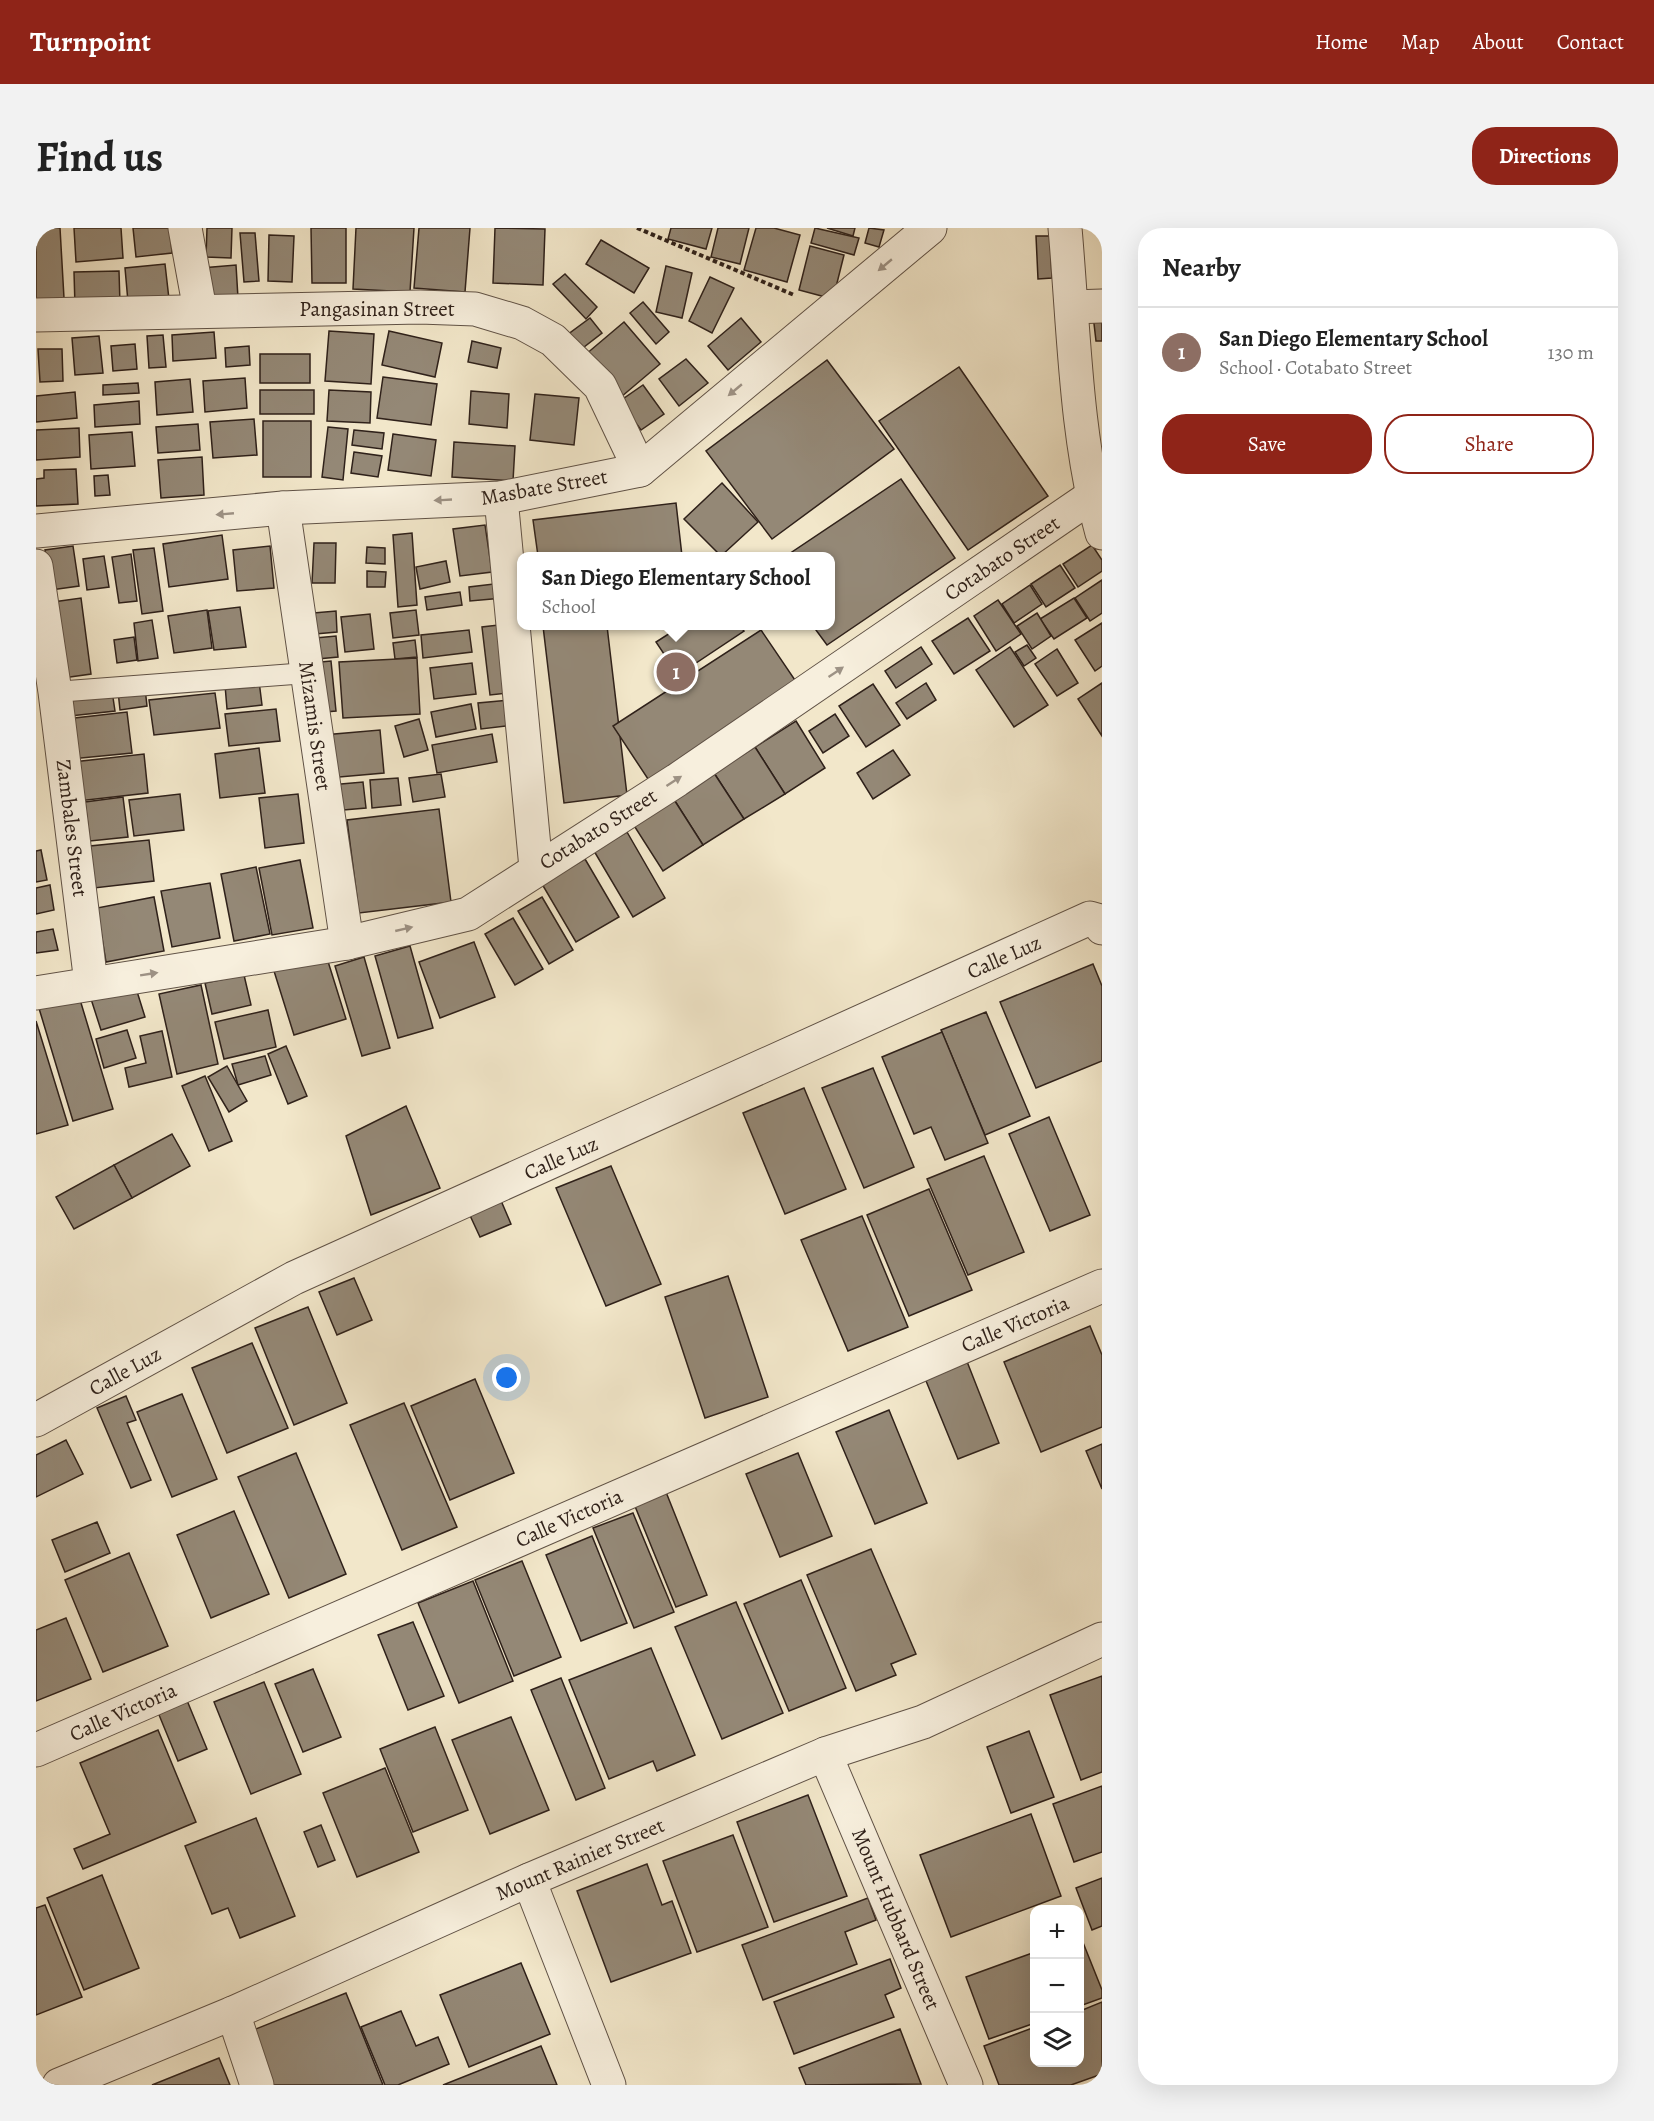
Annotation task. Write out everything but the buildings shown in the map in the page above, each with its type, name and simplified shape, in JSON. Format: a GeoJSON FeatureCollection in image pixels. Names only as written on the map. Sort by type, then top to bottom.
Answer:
{"type":"FeatureCollection","features":[{"type":"Feature","properties":{"kind":"street"},"geometry":{"type":"LineString","coordinates":[[185,228],[200,310]]}},
{"type":"Feature","properties":{"kind":"street","name":"Masbate Street"},"geometry":{"type":"LineString","coordinates":[[36,531],[284,508],[501,498],[640,470],[930,228]]}},
{"type":"Feature","properties":{"kind":"street"},"geometry":{"type":"LineString","coordinates":[[1065,228],[1087,306],[1092,496],[1102,533]]}},
{"type":"Feature","properties":{"kind":"street","name":"Pangasinan Street"},"geometry":{"type":"LineString","coordinates":[[36,315],[200,310],[420,307],[475,309],[522,323],[553,340],[600,386],[640,470]]}},
{"type":"Feature","properties":{"kind":"street","name":"Cotabato Street"},"geometry":{"type":"LineString","coordinates":[[36,993],[347,943],[468,914],[536,868],[677,780],[1092,496]]}},
{"type":"Feature","properties":{"kind":"street"},"geometry":{"type":"LineString","coordinates":[[501,498],[536,868]]}},
{"type":"Feature","properties":{"kind":"street","name":"Mizamis Street"},"geometry":{"type":"LineString","coordinates":[[284,508],[347,943]]}},
{"type":"Feature","properties":{"kind":"street","name":"Zambales Street"},"geometry":{"type":"LineString","coordinates":[[36,566],[55,692],[91,983]]}},
{"type":"Feature","properties":{"kind":"street","name":"Calle Luz"},"geometry":{"type":"LineString","coordinates":[[36,1420],[294,1278],[1079,922],[1090,918],[1099,924]]}},
{"type":"Feature","properties":{"kind":"street","name":"Calle Victoria"},"geometry":{"type":"LineString","coordinates":[[36,1750],[1102,1286]]}},
{"type":"Feature","properties":{"kind":"street","name":"Mount Rainier Street"},"geometry":{"type":"LineString","coordinates":[[59,2085],[232,2013],[529,1880],[825,1754],[923,1722],[1102,1639]]}},
{"type":"Feature","properties":{"kind":"street","name":"Mount Hubbard Street"},"geometry":{"type":"LineString","coordinates":[[825,1754],[966,2085]]}},
{"type":"Feature","properties":{"kind":"street"},"geometry":{"type":"LineString","coordinates":[[529,1880],[609,2085]]}},
{"type":"Feature","properties":{"kind":"street"},"geometry":{"type":"LineString","coordinates":[[232,2013],[257,2085]]}},
{"type":"Feature","properties":{"kind":"lane"},"geometry":{"type":"LineString","coordinates":[[55,692],[307,673]]}},
{"type":"Feature","properties":{"kind":"path"},"geometry":{"type":"LineString","coordinates":[[638,228],[828,312]]}},
{"type":"Feature","properties":{"kind":"place","name":"San Diego Elementary School"},"geometry":{"type":"Point","coordinates":[676,672]}}]}
